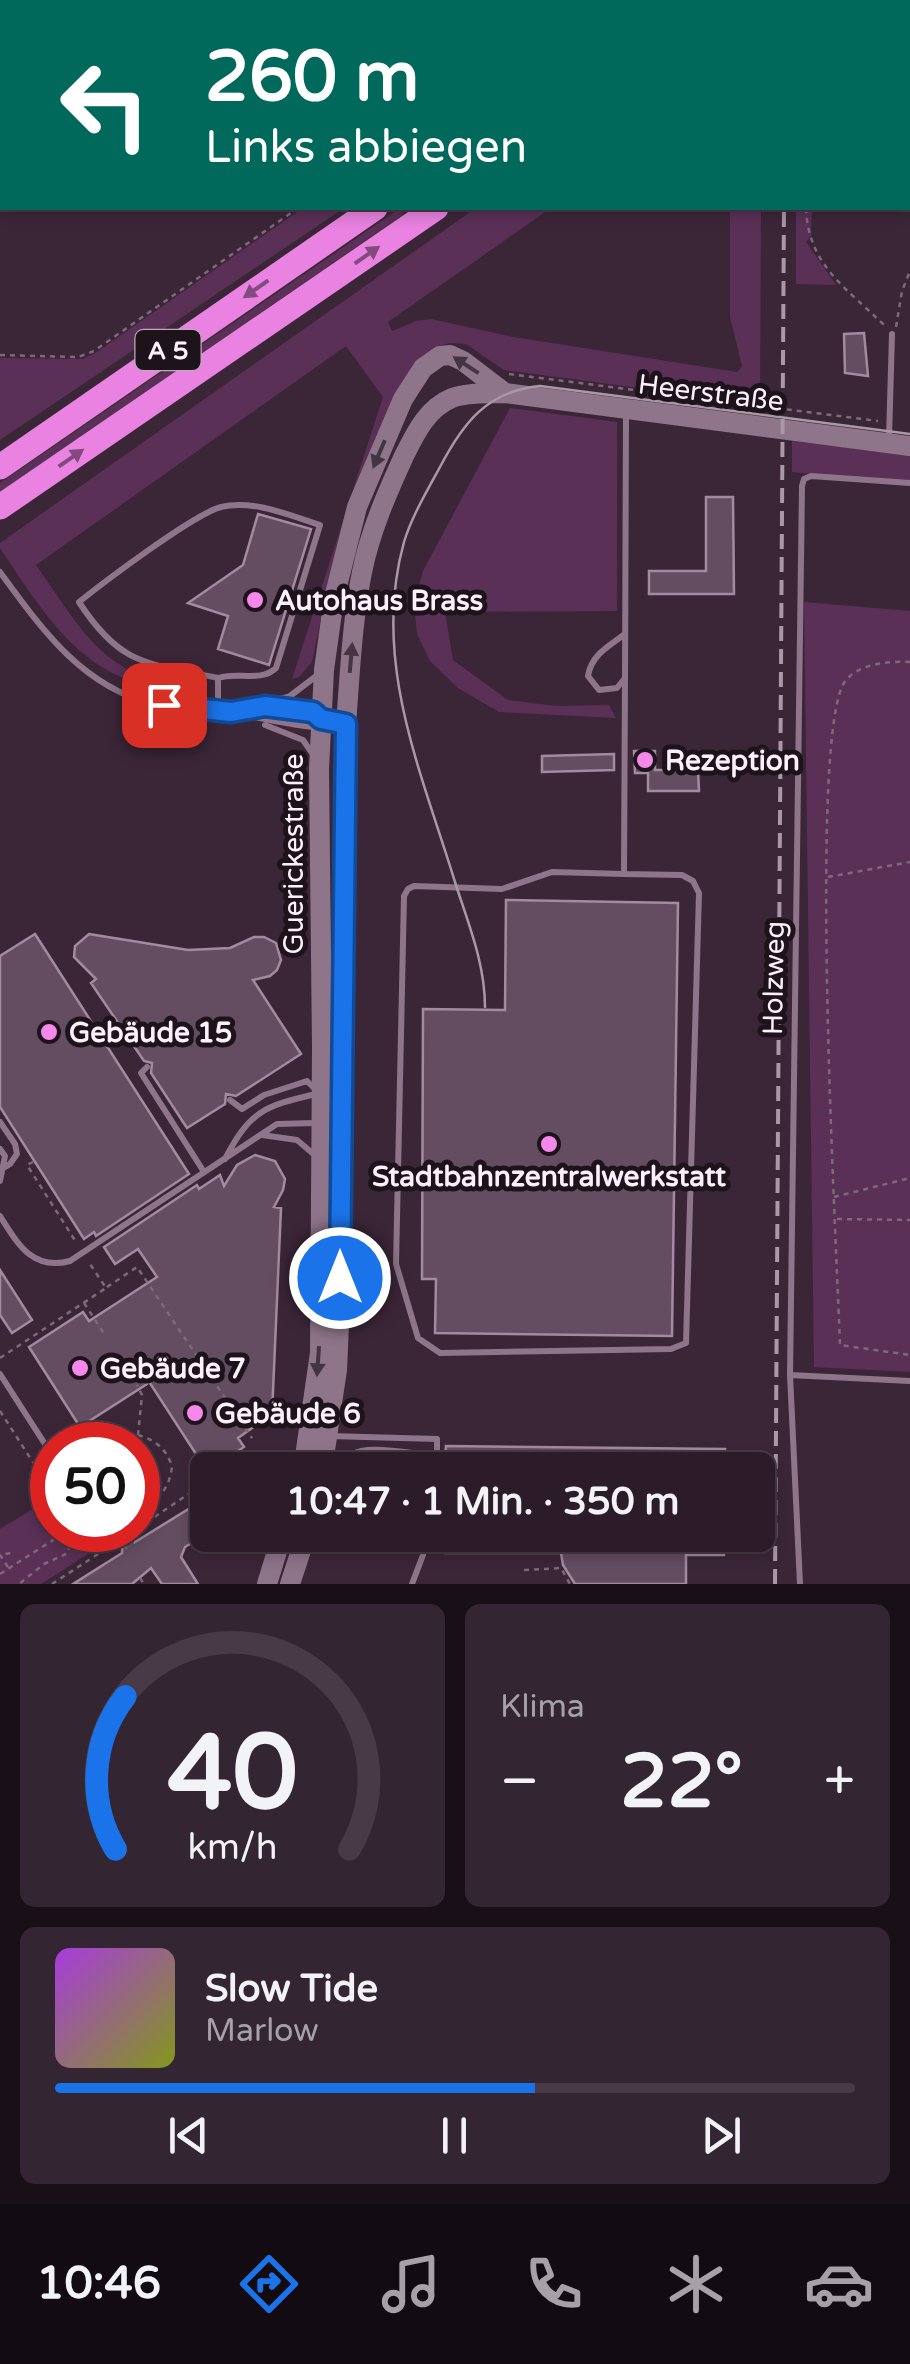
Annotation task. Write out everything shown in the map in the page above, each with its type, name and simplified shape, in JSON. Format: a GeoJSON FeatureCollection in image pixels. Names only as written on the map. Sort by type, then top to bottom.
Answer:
{"type":"FeatureCollection","features":[{"type":"Feature","properties":{"kind":"highway","name":"A 5"},"geometry":{"type":"LineString","coordinates":[[0,467],[372,210]]}},
{"type":"Feature","properties":{"kind":"highway","name":"A 5"},"geometry":{"type":"LineString","coordinates":[[0,507],[433,210]]}},
{"type":"Feature","properties":{"kind":"main road","name":"Guerickestraße"},"geometry":{"type":"LineString","coordinates":[[306,1452],[320,1353],[319,770],[324,670],[334,598],[357,507],[403,400],[424,368],[440,356],[450,355],[504,383]]}},
{"type":"Feature","properties":{"kind":"main road","name":"Heerstraße"},"geometry":{"type":"LineString","coordinates":[[504,383],[626,410],[897,438]]}},
{"type":"Feature","properties":{"kind":"main road","name":"Guerickestraße"},"geometry":{"type":"LineString","coordinates":[[326,1452],[337,1370],[340,1278],[346,724],[362,568],[389,489],[425,419],[450,398],[504,383]]}},
{"type":"Feature","properties":{"kind":"main road"},"geometry":{"type":"LineString","coordinates":[[267,1582],[277,1552]]}},
{"type":"Feature","properties":{"kind":"main road"},"geometry":{"type":"LineString","coordinates":[[290,1584],[300,1552]]}},
{"type":"Feature","properties":{"kind":"lane"},"geometry":{"type":"LineString","coordinates":[[892,334],[897,438]]}},
{"type":"Feature","properties":{"kind":"lane"},"geometry":{"type":"LineString","coordinates":[[624,874],[626,410]]}},
{"type":"Feature","properties":{"kind":"lane","name":"Holzweg"},"geometry":{"type":"LineString","coordinates":[[800,1584],[790,1375],[802,486],[804,479],[811,476],[910,482]]}},
{"type":"Feature","properties":{"kind":"lane"},"geometry":{"type":"LineString","coordinates":[[220,507],[272,511],[320,525],[276,668],[262,676],[218,678],[178,673],[116,648],[103,637],[79,602],[170,537],[220,507]]}},
{"type":"Feature","properties":{"kind":"lane"},"geometry":{"type":"LineString","coordinates":[[0,572],[49,638],[99,681],[156,704],[231,712],[262,721],[312,727],[321,719]]}},
{"type":"Feature","properties":{"kind":"lane"},"geometry":{"type":"LineString","coordinates":[[625,634],[594,659],[588,676],[598,690],[608,692],[625,678]]}},
{"type":"Feature","properties":{"kind":"lane"},"geometry":{"type":"LineString","coordinates":[[231,712],[290,696],[324,670]]}},
{"type":"Feature","properties":{"kind":"lane"},"geometry":{"type":"LineString","coordinates":[[218,678],[218,711]]}},
{"type":"Feature","properties":{"kind":"lane"},"geometry":{"type":"LineString","coordinates":[[231,712],[265,706],[313,712],[321,719],[346,724]]}},
{"type":"Feature","properties":{"kind":"lane"},"geometry":{"type":"LineString","coordinates":[[231,712],[303,740],[319,770]]}},
{"type":"Feature","properties":{"kind":"lane"},"geometry":{"type":"LineString","coordinates":[[552,872],[624,874],[682,875],[693,880],[699,893],[686,1344],[672,1350],[440,1354],[418,1338],[396,1264],[406,892],[414,886],[502,889],[552,872]]}},
{"type":"Feature","properties":{"kind":"lane"},"geometry":{"type":"LineString","coordinates":[[147,1066],[141,1073],[204,1172]]}},
{"type":"Feature","properties":{"kind":"lane"},"geometry":{"type":"LineString","coordinates":[[0,1216],[24,1254],[40,1262],[58,1264],[82,1253],[277,1124],[320,1124],[340,1108],[307,1082],[264,1096],[242,1109],[230,1100]]}},
{"type":"Feature","properties":{"kind":"lane"},"geometry":{"type":"LineString","coordinates":[[224,1158],[242,1127],[269,1106],[320,1094]]}},
{"type":"Feature","properties":{"kind":"lane"},"geometry":{"type":"LineString","coordinates":[[0,1122],[17,1154],[2,1170]]}},
{"type":"Feature","properties":{"kind":"lane"},"geometry":{"type":"LineString","coordinates":[[260,1135],[297,1140],[321,1162]]}},
{"type":"Feature","properties":{"kind":"lane"},"geometry":{"type":"LineString","coordinates":[[0,1150],[4,1156],[0,1181]]}},
{"type":"Feature","properties":{"kind":"lane"},"geometry":{"type":"LineString","coordinates":[[0,1374],[31,1422]]}},
{"type":"Feature","properties":{"kind":"lane"},"geometry":{"type":"LineString","coordinates":[[790,1375],[910,1380]]}},
{"type":"Feature","properties":{"kind":"lane"},"geometry":{"type":"LineString","coordinates":[[329,1436],[436,1440],[435,1452]]}},
{"type":"Feature","properties":{"kind":"lane"},"geometry":{"type":"LineString","coordinates":[[356,1452],[372,1448],[380,1452]]}},
{"type":"Feature","properties":{"kind":"lane"},"geometry":{"type":"LineString","coordinates":[[412,1584],[424,1552]]}},
{"type":"Feature","properties":{"kind":"path"},"geometry":{"type":"LineString","coordinates":[[0,355],[78,357],[94,351],[295,210]]}},
{"type":"Feature","properties":{"kind":"path"},"geometry":{"type":"LineString","coordinates":[[806,210],[808,239],[822,263],[892,334],[898,324],[902,291],[910,271]]}},
{"type":"Feature","properties":{"kind":"path"},"geometry":{"type":"LineString","coordinates":[[504,383],[897,438]]}},
{"type":"Feature","properties":{"kind":"path"},"geometry":{"type":"LineString","coordinates":[[910,662],[872,665],[846,680],[834,709],[829,756],[827,877],[832,1198],[840,1344],[910,1354]]}},
{"type":"Feature","properties":{"kind":"path"},"geometry":{"type":"LineString","coordinates":[[827,877],[910,862]]}},
{"type":"Feature","properties":{"kind":"path"},"geometry":{"type":"LineString","coordinates":[[33,1162],[28,1165],[106,1288]]}},
{"type":"Feature","properties":{"kind":"path"},"geometry":{"type":"LineString","coordinates":[[832,1198],[910,1178]]}},
{"type":"Feature","properties":{"kind":"path"},"geometry":{"type":"LineString","coordinates":[[42,1188],[48,1184]]}},
{"type":"Feature","properties":{"kind":"path"},"geometry":{"type":"LineString","coordinates":[[835,1220],[910,1220]]}},
{"type":"Feature","properties":{"kind":"path"},"geometry":{"type":"LineString","coordinates":[[0,1358],[137,1266],[252,1438]]}},
{"type":"Feature","properties":{"kind":"path"},"geometry":{"type":"LineString","coordinates":[[84,1302],[106,1336]]}},
{"type":"Feature","properties":{"kind":"path"},"geometry":{"type":"LineString","coordinates":[[137,1385],[142,1396],[139,1422]]}},
{"type":"Feature","properties":{"kind":"path"},"geometry":{"type":"LineString","coordinates":[[0,1411],[30,1458]]}},
{"type":"Feature","properties":{"kind":"path"},"geometry":{"type":"LineString","coordinates":[[0,1425],[6,1420]]}},
{"type":"Feature","properties":{"kind":"path"},"geometry":{"type":"LineString","coordinates":[[160,1446],[172,1466],[160,1495]]}},
{"type":"Feature","properties":{"kind":"path"},"geometry":{"type":"LineString","coordinates":[[160,1513],[190,1493]]}},
{"type":"Feature","properties":{"kind":"path"},"geometry":{"type":"LineString","coordinates":[[9,1569],[0,1555],[16,1552]]}},
{"type":"Feature","properties":{"kind":"path"},"geometry":{"type":"LineString","coordinates":[[0,1574],[34,1552]]}},
{"type":"Feature","properties":{"kind":"path"},"geometry":{"type":"LineString","coordinates":[[19,1584],[44,1564],[68,1552]]}},
{"type":"Feature","properties":{"kind":"path"},"geometry":{"type":"LineString","coordinates":[[52,1584],[102,1552]]}},
{"type":"Feature","properties":{"kind":"path"},"geometry":{"type":"LineString","coordinates":[[524,1570],[561,1568],[570,1584]]}},
{"type":"Feature","properties":{"kind":"path"},"geometry":{"type":"LineString","coordinates":[[140,1578],[144,1584]]}},
{"type":"Feature","properties":{"kind":"shaded area"},"geometry":{"type":"Polygon","coordinates":[[[300,210],[341,210],[0,440],[0,358],[83,359],[300,210]]]}},
{"type":"Feature","properties":{"kind":"shaded area"},"geometry":{"type":"Polygon","coordinates":[[[398,210],[404,214],[0,492],[0,483],[398,210]]]}},
{"type":"Feature","properties":{"kind":"shaded area"},"geometry":{"type":"Polygon","coordinates":[[[473,210],[548,210],[388,322],[392,331],[431,319],[513,337],[737,372],[742,366],[730,317],[730,210],[761,210],[760,404],[504,370],[466,344],[438,346],[414,365],[325,599],[312,662],[299,677],[292,679],[383,397],[346,346],[36,565],[98,648],[137,674],[193,689],[193,697],[126,679],[77,648],[39,605],[0,543],[473,210]]]}},
{"type":"Feature","properties":{"kind":"shaded area"},"geometry":{"type":"Polygon","coordinates":[[[796,210],[812,210],[811,236],[806,242],[836,285],[796,284],[796,210]]]}},
{"type":"Feature","properties":{"kind":"shaded area"},"geometry":{"type":"Polygon","coordinates":[[[510,408],[617,422],[617,611],[445,612],[453,660],[508,700],[556,706],[609,705],[616,718],[499,712],[458,688],[430,661],[417,634],[414,602],[423,571],[510,408]]]}},
{"type":"Feature","properties":{"kind":"shaded area"},"geometry":{"type":"Polygon","coordinates":[[[792,441],[910,455],[910,483],[792,472],[792,441]]]}},
{"type":"Feature","properties":{"kind":"shaded area"},"geometry":{"type":"Polygon","coordinates":[[[804,602],[910,611],[910,1372],[814,1367],[804,602]]]}},
{"type":"Feature","properties":{"kind":"shaded area"},"geometry":{"type":"Polygon","coordinates":[[[30,1511],[30,1552],[88,1554],[41,1584],[0,1584],[0,1529],[30,1511]]]}},
{"type":"Feature","properties":{"kind":"building"},"geometry":{"type":"Polygon","coordinates":[[[864,333],[868,376],[845,373],[844,334],[864,333]]]}},
{"type":"Feature","properties":{"kind":"building"},"geometry":{"type":"Polygon","coordinates":[[[706,497],[733,497],[734,594],[649,594],[649,571],[706,571],[706,497]]]}},
{"type":"Feature","properties":{"kind":"building"},"geometry":{"type":"Polygon","coordinates":[[[258,514],[311,529],[269,665],[218,649],[228,616],[188,603],[243,565],[258,514]]]}},
{"type":"Feature","properties":{"kind":"building"},"geometry":{"type":"Polygon","coordinates":[[[634,751],[655,751],[655,770],[698,770],[699,791],[648,791],[648,773],[635,773],[634,751]]]}},
{"type":"Feature","properties":{"kind":"building"},"geometry":{"type":"Polygon","coordinates":[[[614,754],[614,770],[542,772],[542,756],[614,754]]]}},
{"type":"Feature","properties":{"kind":"building","name":"Stadtbahnzentralwerkstatt"},"geometry":{"type":"Polygon","coordinates":[[[506,900],[678,903],[672,1336],[435,1333],[436,1279],[422,1279],[423,1009],[505,1010],[506,900]]]}},
{"type":"Feature","properties":{"kind":"building","name":"Gebäude 15"},"geometry":{"type":"Polygon","coordinates":[[[35,934],[189,1174],[96,1236],[94,1232],[84,1239],[0,1107],[0,956],[35,934]]]}},
{"type":"Feature","properties":{"kind":"building"},"geometry":{"type":"Polygon","coordinates":[[[89,934],[188,950],[230,948],[254,937],[276,943],[281,960],[277,970],[253,980],[301,1054],[236,1096],[226,1094],[225,1104],[187,1128],[151,1073],[152,1063],[144,1061],[91,983],[96,979],[74,957],[75,946],[89,934]]]}},
{"type":"Feature","properties":{"kind":"building"},"geometry":{"type":"Polygon","coordinates":[[[255,1155],[275,1161],[285,1179],[274,1207],[281,1208],[272,1414],[238,1438],[244,1447],[236,1452],[195,1452],[148,1380],[88,1422],[77,1422],[29,1347],[83,1312],[89,1321],[157,1277],[138,1249],[115,1264],[104,1247],[197,1185],[199,1189],[220,1175],[224,1186],[237,1165],[255,1155]]]}},
{"type":"Feature","properties":{"kind":"building"},"geometry":{"type":"Polygon","coordinates":[[[0,1270],[32,1320],[12,1333],[0,1315],[0,1270]]]}},
{"type":"Feature","properties":{"kind":"building"},"geometry":{"type":"Polygon","coordinates":[[[446,1446],[725,1449],[725,1452],[446,1452],[446,1446]]]}},
{"type":"Feature","properties":{"kind":"building"},"geometry":{"type":"Polygon","coordinates":[[[190,1508],[190,1544],[181,1557],[198,1584],[162,1584],[151,1568],[132,1584],[73,1584],[122,1552],[160,1552],[160,1527],[190,1508]]]}},
{"type":"Feature","properties":{"kind":"building"},"geometry":{"type":"Polygon","coordinates":[[[724,1552],[724,1555],[686,1555],[686,1584],[575,1584],[563,1565],[561,1553],[445,1553],[724,1552]]]}},
{"type":"Feature","properties":{"kind":"tram line"},"geometry":{"type":"LineString","coordinates":[[485,1007],[475,943],[404,715],[393,629],[395,586],[404,542],[458,436],[491,402],[521,389],[540,386],[910,434]]}},
{"type":"Feature","properties":{"kind":"railway"},"geometry":{"type":"LineString","coordinates":[[775,1584],[784,210]]}},
{"type":"Feature","properties":{"kind":"place","name":"Autohaus Brass"},"geometry":{"type":"Point","coordinates":[255,600]}},
{"type":"Feature","properties":{"kind":"place","name":"Rezeption"},"geometry":{"type":"Point","coordinates":[645,760]}},
{"type":"Feature","properties":{"kind":"place","name":"Gebäude 15"},"geometry":{"type":"Point","coordinates":[49,1032]}},
{"type":"Feature","properties":{"kind":"place","name":"Stadtbahnzentralwerkstatt"},"geometry":{"type":"Point","coordinates":[549,1144]}},
{"type":"Feature","properties":{"kind":"place","name":"Gebäude 7"},"geometry":{"type":"Point","coordinates":[80,1368]}},
{"type":"Feature","properties":{"kind":"place","name":"Gebäude 6"},"geometry":{"type":"Point","coordinates":[195,1413]}},
{"type":"Feature","properties":{"kind":"route"},"geometry":{"type":"LineString","coordinates":[[164,705],[231,712],[265,706],[313,712],[321,719],[346,724],[340,1278]]}}]}
